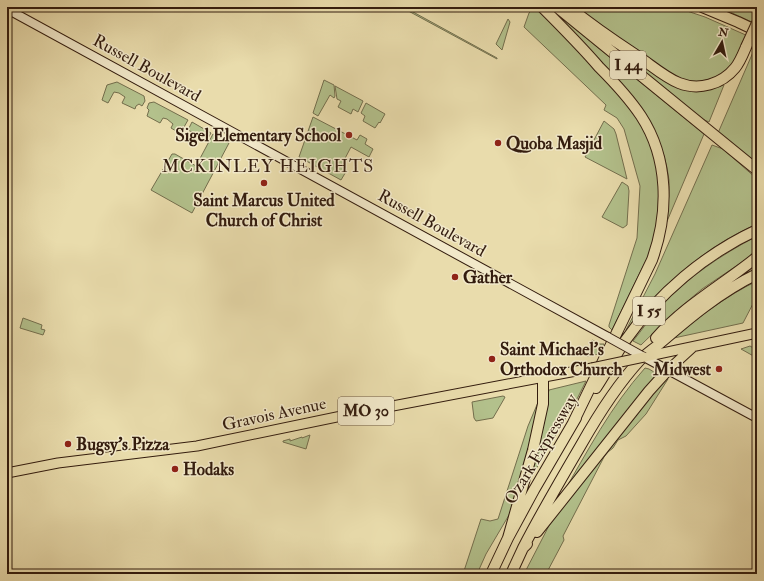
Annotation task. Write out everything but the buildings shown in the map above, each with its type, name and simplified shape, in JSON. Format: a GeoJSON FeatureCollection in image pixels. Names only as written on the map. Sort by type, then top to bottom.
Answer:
{"type":"FeatureCollection","features":[{"type":"Feature","properties":{"kind":"highway"},"geometry":{"type":"LineString","coordinates":[[542,7],[620,89],[642,118],[655,144],[663,183],[661,233],[652,260],[573,423]]}},
{"type":"Feature","properties":{"kind":"highway","name":"I 44"},"geometry":{"type":"LineString","coordinates":[[557,7],[757,170]]}},
{"type":"Feature","properties":{"kind":"highway"},"geometry":{"type":"LineString","coordinates":[[569,7],[608,37],[665,75],[680,84],[687,86],[703,86],[712,84],[727,76],[740,62],[757,23]]}},
{"type":"Feature","properties":{"kind":"highway"},"geometry":{"type":"LineString","coordinates":[[702,7],[757,31]]}},
{"type":"Feature","properties":{"kind":"highway"},"geometry":{"type":"LineString","coordinates":[[738,22],[757,36]]}},
{"type":"Feature","properties":{"kind":"highway","name":"Ozark Expressway"},"geometry":{"type":"LineString","coordinates":[[508,538],[573,423],[625,342],[661,299],[693,269],[714,254],[757,230]]}},
{"type":"Feature","properties":{"kind":"highway"},"geometry":{"type":"LineString","coordinates":[[645,359],[658,337],[680,314],[757,257]]}},
{"type":"Feature","properties":{"kind":"highway"},"geometry":{"type":"LineString","coordinates":[[742,269],[757,260]]}},
{"type":"Feature","properties":{"kind":"highway","name":"Ozark Expressway"},"geometry":{"type":"LineString","coordinates":[[523,548],[601,411],[619,386],[645,359],[696,312],[731,288],[757,274]]}},
{"type":"Feature","properties":{"kind":"highway"},"geometry":{"type":"LineString","coordinates":[[523,548],[649,390],[668,370]]}},
{"type":"Feature","properties":{"kind":"highway"},"geometry":{"type":"LineString","coordinates":[[508,538],[542,413],[544,395],[543,378]]}},
{"type":"Feature","properties":{"kind":"highway","name":"I 55"},"geometry":{"type":"LineString","coordinates":[[491,574],[508,538]]}},
{"type":"Feature","properties":{"kind":"highway","name":"I 55"},"geometry":{"type":"LineString","coordinates":[[510,574],[523,548]]}},
{"type":"Feature","properties":{"kind":"main road","name":"Russell Boulevard"},"geometry":{"type":"LineString","coordinates":[[7,9],[608,337],[645,359],[757,418]]}},
{"type":"Feature","properties":{"kind":"main road","name":"Gravois Avenue"},"geometry":{"type":"LineString","coordinates":[[7,473],[47,464],[197,446],[350,414],[645,359],[658,354],[757,333]]}},
{"type":"Feature","properties":{"kind":"main road"},"geometry":{"type":"LineString","coordinates":[[668,370],[694,347]]}},
{"type":"Feature","properties":{"kind":"green space"},"geometry":{"type":"Polygon","coordinates":[[[401,7],[404,7],[497,59],[401,7]]]}},
{"type":"Feature","properties":{"kind":"green space"},"geometry":{"type":"Polygon","coordinates":[[[535,7],[538,7],[630,106],[650,143],[655,159],[660,187],[660,220],[651,250],[612,330],[609,325],[637,238],[640,186],[624,129],[617,118],[604,110],[606,105],[524,27],[529,13],[535,7]]]}},
{"type":"Feature","properties":{"kind":"green space"},"geometry":{"type":"Polygon","coordinates":[[[573,7],[675,7],[705,17],[748,36],[736,60],[721,76],[695,83],[678,79],[573,7]]]}},
{"type":"Feature","properties":{"kind":"green space"},"geometry":{"type":"Polygon","coordinates":[[[719,7],[757,7],[757,15],[754,23],[719,7]]]}},
{"type":"Feature","properties":{"kind":"green space"},"geometry":{"type":"Polygon","coordinates":[[[508,19],[510,22],[502,50],[496,44],[508,19]]]}},
{"type":"Feature","properties":{"kind":"green space"},"geometry":{"type":"Polygon","coordinates":[[[564,20],[704,134],[665,226],[669,197],[669,180],[664,156],[655,134],[629,93],[613,74],[562,21],[564,20]]]}},
{"type":"Feature","properties":{"kind":"green space"},"geometry":{"type":"Polygon","coordinates":[[[757,43],[757,164],[718,133],[757,43]]]}},
{"type":"Feature","properties":{"kind":"green space"},"geometry":{"type":"Polygon","coordinates":[[[618,47],[667,81],[711,89],[724,85],[709,122],[700,118],[616,50],[618,47]]]}},
{"type":"Feature","properties":{"kind":"green space"},"geometry":{"type":"Polygon","coordinates":[[[324,80],[334,85],[335,96],[334,98],[330,95],[318,116],[313,113],[324,80]]]}},
{"type":"Feature","properties":{"kind":"green space"},"geometry":{"type":"Polygon","coordinates":[[[117,82],[144,96],[145,101],[142,106],[139,104],[135,109],[122,103],[125,97],[114,92],[108,103],[102,100],[107,85],[117,82]]]}},
{"type":"Feature","properties":{"kind":"green space"},"geometry":{"type":"Polygon","coordinates":[[[335,86],[363,101],[358,112],[353,109],[351,114],[338,107],[341,101],[337,99],[335,86]]]}},
{"type":"Feature","properties":{"kind":"green space"},"geometry":{"type":"Polygon","coordinates":[[[154,102],[188,120],[181,131],[178,129],[176,131],[171,128],[173,124],[167,119],[163,118],[160,123],[147,116],[149,110],[147,108],[149,103],[154,102]]]}},
{"type":"Feature","properties":{"kind":"green space"},"geometry":{"type":"Polygon","coordinates":[[[366,103],[385,114],[375,128],[363,121],[365,116],[361,113],[366,103]]]}},
{"type":"Feature","properties":{"kind":"green space"},"geometry":{"type":"Polygon","coordinates":[[[313,117],[357,140],[360,135],[367,139],[365,144],[373,149],[369,157],[351,147],[341,166],[347,170],[341,180],[299,157],[313,117]]]}},
{"type":"Feature","properties":{"kind":"green space"},"geometry":{"type":"Polygon","coordinates":[[[604,121],[614,129],[616,134],[627,179],[585,157],[604,121]]]}},
{"type":"Feature","properties":{"kind":"green space"},"geometry":{"type":"Polygon","coordinates":[[[192,122],[211,133],[207,140],[188,130],[192,122]]]}},
{"type":"Feature","properties":{"kind":"green space"},"geometry":{"type":"Polygon","coordinates":[[[213,134],[229,143],[192,213],[151,190],[172,154],[175,154],[196,166],[213,134]]]}},
{"type":"Feature","properties":{"kind":"green space"},"geometry":{"type":"Polygon","coordinates":[[[712,145],[723,149],[757,179],[757,224],[720,244],[685,269],[654,298],[626,330],[655,274],[712,145]]]}},
{"type":"Feature","properties":{"kind":"green space"},"geometry":{"type":"Polygon","coordinates":[[[622,182],[628,186],[629,191],[627,225],[623,228],[602,217],[622,182]]]}},
{"type":"Feature","properties":{"kind":"green space"},"geometry":{"type":"Polygon","coordinates":[[[757,236],[757,252],[702,289],[677,310],[641,345],[633,341],[660,307],[682,286],[718,259],[757,236]]]}},
{"type":"Feature","properties":{"kind":"green space"},"geometry":{"type":"Polygon","coordinates":[[[757,281],[757,296],[743,323],[674,338],[714,307],[757,281]]]}},
{"type":"Feature","properties":{"kind":"green space"},"geometry":{"type":"Polygon","coordinates":[[[23,318],[42,325],[41,329],[45,330],[43,335],[20,328],[23,318]]]}},
{"type":"Feature","properties":{"kind":"green space"},"geometry":{"type":"Polygon","coordinates":[[[592,340],[600,344],[604,344],[599,354],[587,356],[592,340]]]}},
{"type":"Feature","properties":{"kind":"green space"},"geometry":{"type":"Polygon","coordinates":[[[750,346],[757,350],[757,358],[741,349],[750,346]]]}},
{"type":"Feature","properties":{"kind":"green space"},"geometry":{"type":"Polygon","coordinates":[[[645,368],[659,375],[562,495],[610,414],[645,368]]]}},
{"type":"Feature","properties":{"kind":"green space"},"geometry":{"type":"Polygon","coordinates":[[[668,379],[646,414],[626,436],[618,440],[613,448],[604,457],[563,536],[564,540],[546,574],[524,574],[554,516],[664,380],[668,379]]]}},
{"type":"Feature","properties":{"kind":"green space"},"geometry":{"type":"Polygon","coordinates":[[[586,381],[578,397],[526,486],[549,390],[586,381]]]}},
{"type":"Feature","properties":{"kind":"green space"},"geometry":{"type":"Polygon","coordinates":[[[503,396],[505,397],[493,418],[476,421],[474,418],[472,402],[503,396]]]}},
{"type":"Feature","properties":{"kind":"green space"},"geometry":{"type":"Polygon","coordinates":[[[539,400],[540,405],[516,498],[509,515],[486,554],[477,574],[463,574],[481,519],[490,521],[498,519],[528,426],[539,400]]]}},
{"type":"Feature","properties":{"kind":"green space"},"geometry":{"type":"Polygon","coordinates":[[[310,435],[306,449],[283,442],[290,439],[290,441],[310,435]]]}},
{"type":"Feature","properties":{"kind":"place","name":"Sigel Elementary School"},"geometry":{"type":"Point","coordinates":[349,135]}},
{"type":"Feature","properties":{"kind":"place","name":"Quoba Masjid"},"geometry":{"type":"Point","coordinates":[498,143]}},
{"type":"Feature","properties":{"kind":"place","name":"Saint Marcus United Church of Christ"},"geometry":{"type":"Point","coordinates":[264,183]}},
{"type":"Feature","properties":{"kind":"place","name":"Gather"},"geometry":{"type":"Point","coordinates":[455,277]}},
{"type":"Feature","properties":{"kind":"place","name":"Saint Michael's Orthodox Church"},"geometry":{"type":"Point","coordinates":[492,359]}},
{"type":"Feature","properties":{"kind":"place","name":"Midwest"},"geometry":{"type":"Point","coordinates":[719,369]}},
{"type":"Feature","properties":{"kind":"place","name":"Bugsy's Pizza"},"geometry":{"type":"Point","coordinates":[68,444]}},
{"type":"Feature","properties":{"kind":"place","name":"Hodaks"},"geometry":{"type":"Point","coordinates":[175,469]}},
{"type":"Feature","properties":{"kind":"district","name":"MCKINLEY HEIGHTS"},"geometry":{"type":"Point","coordinates":[268,166]}}]}
